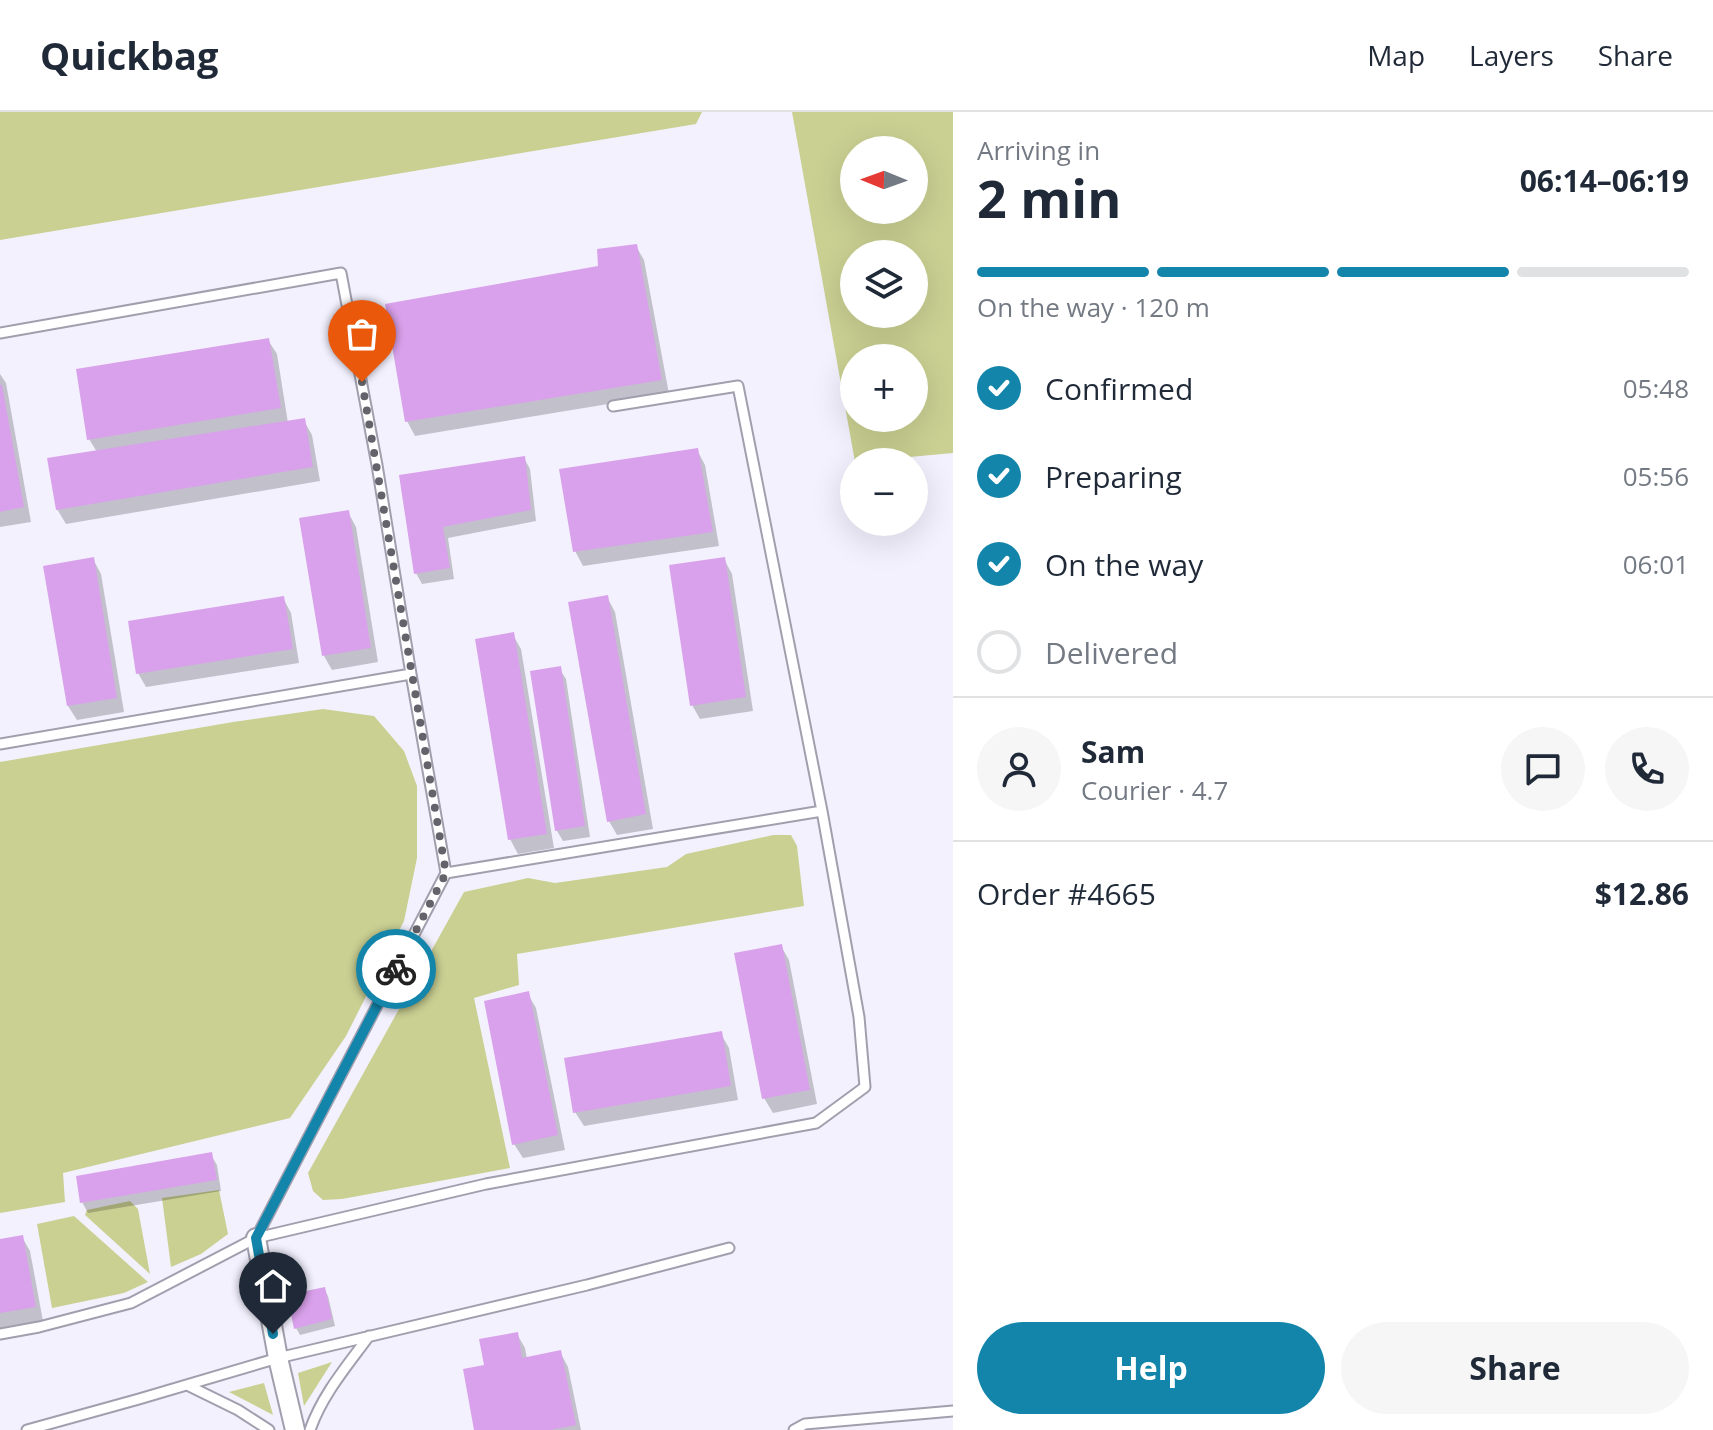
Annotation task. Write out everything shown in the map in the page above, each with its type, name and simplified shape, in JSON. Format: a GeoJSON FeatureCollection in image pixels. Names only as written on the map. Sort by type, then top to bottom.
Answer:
{"type":"FeatureCollection","features":[{"type":"Feature","properties":{"kind":"street"},"geometry":{"type":"LineString","coordinates":[[256,1238],[295,1430]]}},
{"type":"Feature","properties":{"kind":"lane"},"geometry":{"type":"LineString","coordinates":[[0,333],[341,273],[446,873],[256,1238]]}},
{"type":"Feature","properties":{"kind":"lane"},"geometry":{"type":"LineString","coordinates":[[0,1334],[131,1303],[256,1238],[486,1184],[816,1123],[865,1087],[859,1017],[822,811],[738,386],[613,406]]}},
{"type":"Feature","properties":{"kind":"lane"},"geometry":{"type":"LineString","coordinates":[[0,744],[411,674]]}},
{"type":"Feature","properties":{"kind":"lane"},"geometry":{"type":"LineString","coordinates":[[446,873],[822,811]]}},
{"type":"Feature","properties":{"kind":"lane"},"geometry":{"type":"LineString","coordinates":[[27,1430],[278,1358],[729,1248]]}},
{"type":"Feature","properties":{"kind":"lane"},"geometry":{"type":"LineString","coordinates":[[310,1430],[335,1381],[369,1336]]}},
{"type":"Feature","properties":{"kind":"lane"},"geometry":{"type":"LineString","coordinates":[[187,1385],[238,1410],[269,1430]]}},
{"type":"Feature","properties":{"kind":"lane"},"geometry":{"type":"LineString","coordinates":[[794,1430],[805,1424],[953,1411]]}},
{"type":"Feature","properties":{"kind":"green space"},"geometry":{"type":"Polygon","coordinates":[[[0,112],[702,112],[696,124],[0,240],[0,112]]]}},
{"type":"Feature","properties":{"kind":"green space"},"geometry":{"type":"Polygon","coordinates":[[[792,112],[953,112],[953,453],[928,455],[928,448],[852,448],[850,432],[928,432],[928,344],[840,344],[840,379],[792,112]]]}},
{"type":"Feature","properties":{"kind":"green space"},"geometry":{"type":"Polygon","coordinates":[[[323,709],[374,716],[404,751],[417,786],[417,858],[404,921],[346,1036],[290,1118],[63,1173],[65,1202],[0,1213],[0,762],[323,709]]]}},
{"type":"Feature","properties":{"kind":"green space"},"geometry":{"type":"Polygon","coordinates":[[[773,835],[791,835],[797,846],[804,906],[517,954],[519,985],[474,998],[510,1168],[342,1199],[323,1200],[313,1191],[308,1173],[464,892],[528,878],[555,883],[667,867],[686,854],[773,835]]]}},
{"type":"Feature","properties":{"kind":"green space"},"geometry":{"type":"Polygon","coordinates":[[[219,1190],[228,1234],[201,1254],[171,1267],[162,1198],[219,1190]]]}},
{"type":"Feature","properties":{"kind":"green space"},"geometry":{"type":"Polygon","coordinates":[[[130,1201],[138,1209],[150,1274],[85,1215],[87,1210],[130,1201]]]}},
{"type":"Feature","properties":{"kind":"green space"},"geometry":{"type":"Polygon","coordinates":[[[74,1216],[148,1282],[124,1293],[52,1308],[37,1224],[74,1216]]]}},
{"type":"Feature","properties":{"kind":"green space"},"geometry":{"type":"Polygon","coordinates":[[[332,1362],[304,1406],[298,1373],[332,1362]]]}},
{"type":"Feature","properties":{"kind":"green space"},"geometry":{"type":"Polygon","coordinates":[[[264,1383],[273,1415],[229,1392],[264,1383]]]}},
{"type":"Feature","properties":{"kind":"building"},"geometry":{"type":"Polygon","coordinates":[[[637,244],[662,380],[405,422],[385,304],[598,266],[597,249],[637,244]]]}},
{"type":"Feature","properties":{"kind":"building"},"geometry":{"type":"Polygon","coordinates":[[[269,338],[281,408],[87,440],[76,369],[269,338]]]}},
{"type":"Feature","properties":{"kind":"building"},"geometry":{"type":"Polygon","coordinates":[[[0,385],[24,507],[0,512],[0,385]]]}},
{"type":"Feature","properties":{"kind":"building"},"geometry":{"type":"Polygon","coordinates":[[[305,418],[313,467],[56,510],[47,458],[305,418]]]}},
{"type":"Feature","properties":{"kind":"building"},"geometry":{"type":"Polygon","coordinates":[[[698,448],[713,532],[573,552],[559,469],[698,448]]]}},
{"type":"Feature","properties":{"kind":"building"},"geometry":{"type":"Polygon","coordinates":[[[525,456],[531,510],[443,527],[450,568],[414,574],[399,475],[525,456]]]}},
{"type":"Feature","properties":{"kind":"building"},"geometry":{"type":"Polygon","coordinates":[[[349,510],[371,648],[322,656],[299,518],[349,510]]]}},
{"type":"Feature","properties":{"kind":"building"},"geometry":{"type":"Polygon","coordinates":[[[94,557],[117,698],[67,706],[43,566],[94,557]]]}},
{"type":"Feature","properties":{"kind":"building"},"geometry":{"type":"Polygon","coordinates":[[[725,557],[746,697],[690,706],[669,565],[725,557]]]}},
{"type":"Feature","properties":{"kind":"building"},"geometry":{"type":"Polygon","coordinates":[[[608,595],[646,814],[607,822],[568,602],[608,595]]]}},
{"type":"Feature","properties":{"kind":"building"},"geometry":{"type":"Polygon","coordinates":[[[284,596],[293,649],[136,674],[128,621],[284,596]]]}},
{"type":"Feature","properties":{"kind":"building"},"geometry":{"type":"Polygon","coordinates":[[[514,632],[547,834],[508,840],[475,639],[514,632]]]}},
{"type":"Feature","properties":{"kind":"building"},"geometry":{"type":"Polygon","coordinates":[[[561,666],[585,826],[555,831],[530,671],[561,666]]]}},
{"type":"Feature","properties":{"kind":"building"},"geometry":{"type":"Polygon","coordinates":[[[782,944],[810,1090],[762,1099],[734,953],[782,944]]]}},
{"type":"Feature","properties":{"kind":"building"},"geometry":{"type":"Polygon","coordinates":[[[529,991],[558,1135],[512,1145],[484,1001],[529,991]]]}},
{"type":"Feature","properties":{"kind":"building"},"geometry":{"type":"Polygon","coordinates":[[[722,1031],[731,1086],[573,1113],[564,1058],[722,1031]]]}},
{"type":"Feature","properties":{"kind":"building"},"geometry":{"type":"Polygon","coordinates":[[[212,1152],[217,1180],[80,1203],[76,1176],[212,1152]]]}},
{"type":"Feature","properties":{"kind":"building"},"geometry":{"type":"Polygon","coordinates":[[[23,1235],[36,1307],[0,1313],[0,1239],[23,1235]]]}},
{"type":"Feature","properties":{"kind":"building"},"geometry":{"type":"Polygon","coordinates":[[[325,1287],[332,1319],[294,1329],[287,1295],[325,1287]]]}},
{"type":"Feature","properties":{"kind":"building"},"geometry":{"type":"Polygon","coordinates":[[[518,1332],[522,1358],[561,1350],[576,1425],[551,1430],[474,1430],[463,1369],[484,1365],[479,1339],[518,1332]]]}},
{"type":"Feature","properties":{"kind":"way so far"},"geometry":{"type":"LineString","coordinates":[[362,382],[446,873],[396,969]]}},
{"type":"Feature","properties":{"kind":"route"},"geometry":{"type":"LineString","coordinates":[[273,1334],[256,1238],[396,969]]}}]}
